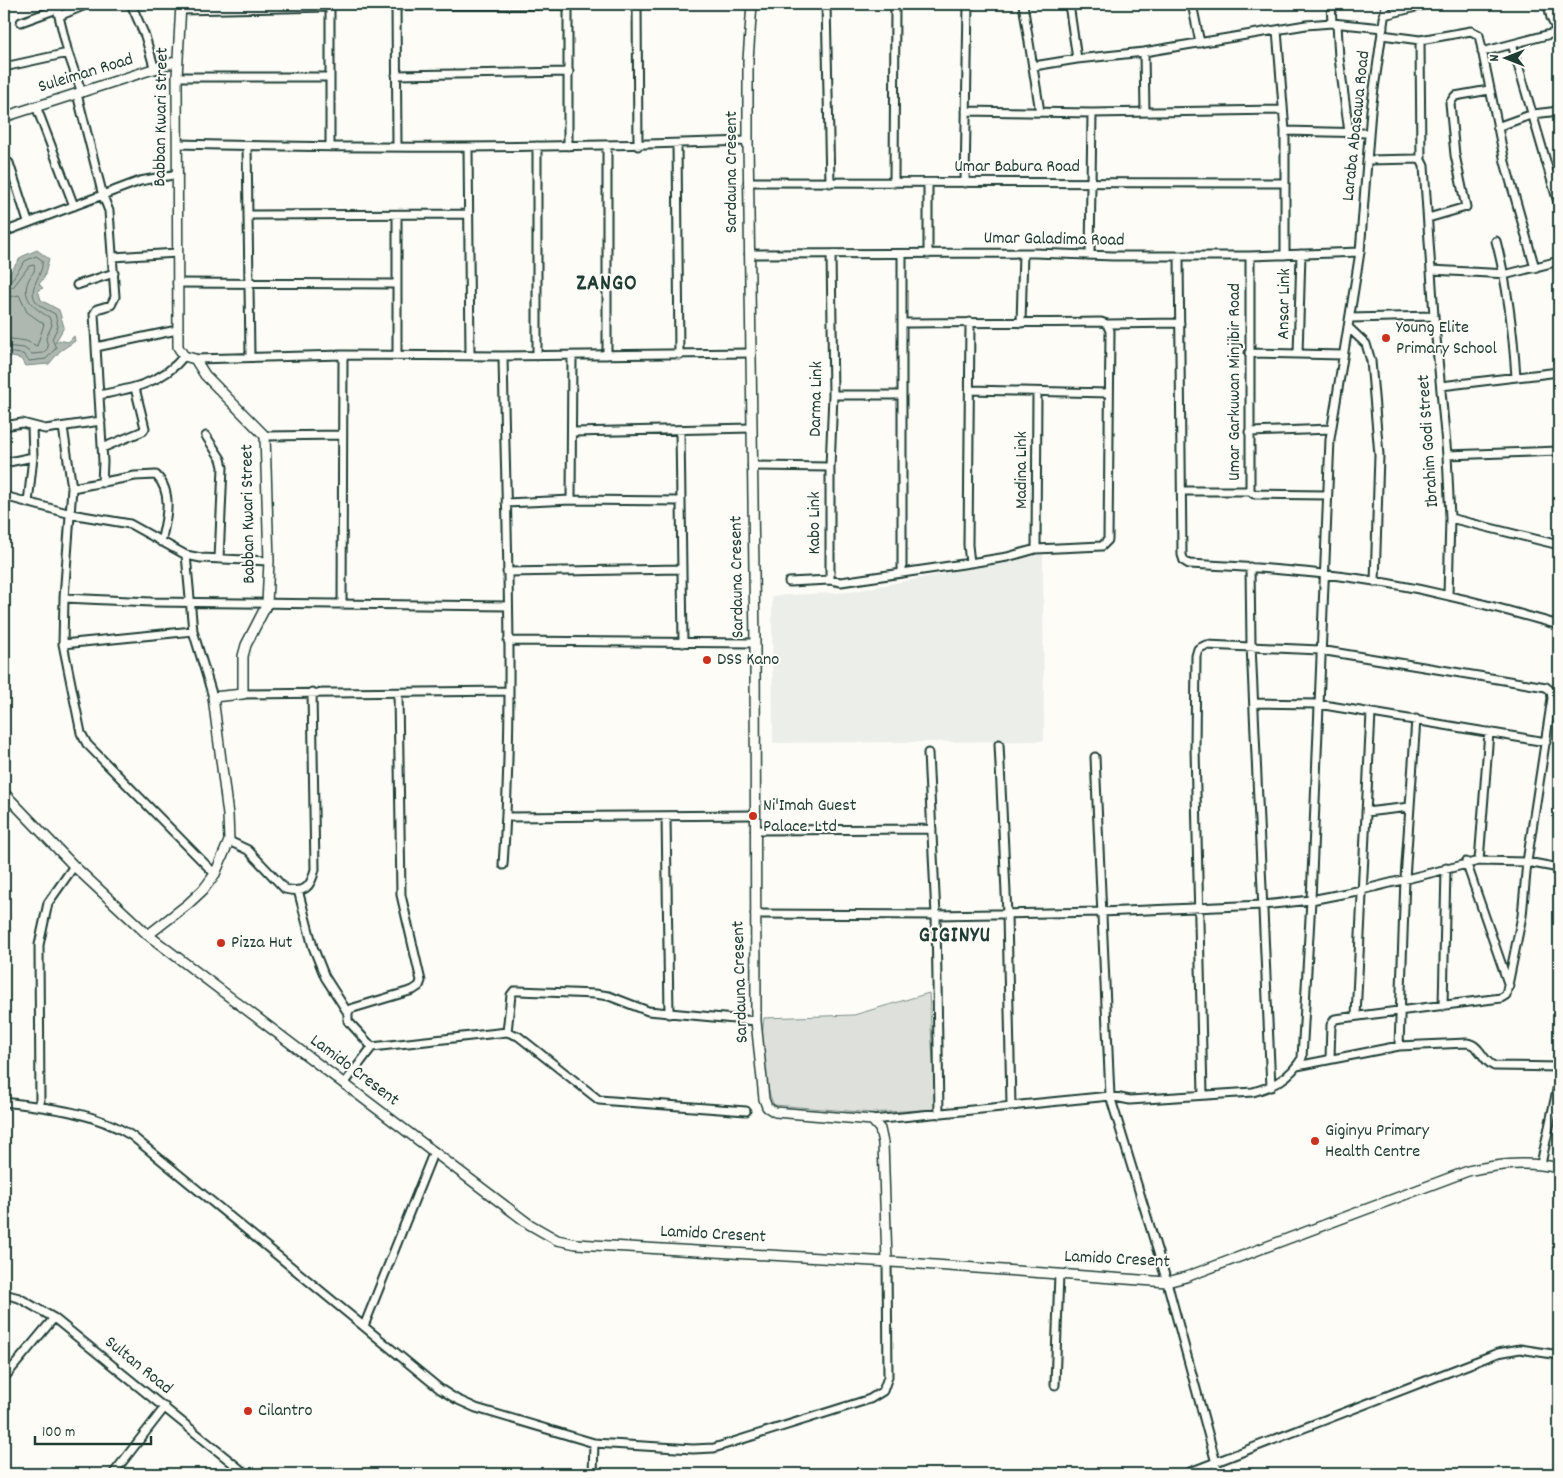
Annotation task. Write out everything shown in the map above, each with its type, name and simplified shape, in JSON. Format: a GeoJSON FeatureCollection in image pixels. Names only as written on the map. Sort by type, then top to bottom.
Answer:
{"type":"FeatureCollection","features":[{"type":"Feature","properties":{"kind":"street"},"geometry":{"type":"LineString","coordinates":[[21,22],[57,10],[88,4]]}},
{"type":"Feature","properties":{"kind":"street"},"geometry":{"type":"LineString","coordinates":[[131,4],[145,36],[155,70]]}},
{"type":"Feature","properties":{"kind":"street"},"geometry":{"type":"LineString","coordinates":[[397,146],[396,4],[568,4],[568,146]]}},
{"type":"Feature","properties":{"kind":"street"},"geometry":{"type":"LineString","coordinates":[[637,4],[638,146]]}},
{"type":"Feature","properties":{"kind":"street","name":"Sardauna Cresent"},"geometry":{"type":"LineString","coordinates":[[752,4],[748,60],[748,182],[755,643],[756,1021],[764,1098],[767,1107],[775,1112],[872,1120]]}},
{"type":"Feature","properties":{"kind":"street"},"geometry":{"type":"LineString","coordinates":[[826,4],[830,183]]}},
{"type":"Feature","properties":{"kind":"street"},"geometry":{"type":"LineString","coordinates":[[894,183],[895,4]]}},
{"type":"Feature","properties":{"kind":"street"},"geometry":{"type":"LineString","coordinates":[[965,183],[968,4]]}},
{"type":"Feature","properties":{"kind":"street"},"geometry":{"type":"LineString","coordinates":[[1023,4],[1040,112]]}},
{"type":"Feature","properties":{"kind":"street"},"geometry":{"type":"LineString","coordinates":[[1069,4],[1077,58]]}},
{"type":"Feature","properties":{"kind":"street"},"geometry":{"type":"LineString","coordinates":[[1192,4],[1200,43]]}},
{"type":"Feature","properties":{"kind":"street"},"geometry":{"type":"LineString","coordinates":[[1331,4],[1349,132]]}},
{"type":"Feature","properties":{"kind":"street","name":"Laraba Abasawa Road"},"geometry":{"type":"LineString","coordinates":[[1297,1066],[1303,1049],[1311,900],[1323,574],[1331,429],[1360,252],[1375,75],[1386,4]]}},
{"type":"Feature","properties":{"kind":"street"},"geometry":{"type":"LineString","coordinates":[[1384,15],[1428,4]]}},
{"type":"Feature","properties":{"kind":"street"},"geometry":{"type":"LineString","coordinates":[[181,7],[330,5],[330,146]]}},
{"type":"Feature","properties":{"kind":"street","name":"Babban Kwari Street"},"geometry":{"type":"LineString","coordinates":[[181,7],[177,77],[177,330],[178,347],[184,356]]}},
{"type":"Feature","properties":{"kind":"street"},"geometry":{"type":"LineString","coordinates":[[1548,7],[1559,10]]}},
{"type":"Feature","properties":{"kind":"street"},"geometry":{"type":"LineString","coordinates":[[1482,52],[1558,34],[1548,7]]}},
{"type":"Feature","properties":{"kind":"street"},"geometry":{"type":"LineString","coordinates":[[57,10],[80,93],[103,196],[111,219],[114,302],[97,309],[94,314],[101,421],[102,483]]}},
{"type":"Feature","properties":{"kind":"street"},"geometry":{"type":"LineString","coordinates":[[1034,66],[1077,58],[1144,52],[1277,30],[1334,23],[1420,40],[1476,32],[1482,52],[1497,127],[1535,268]]}},
{"type":"Feature","properties":{"kind":"street"},"geometry":{"type":"LineString","coordinates":[[1277,30],[1285,131],[1285,255]]}},
{"type":"Feature","properties":{"kind":"street","name":"Ibrahim Godi Street"},"geometry":{"type":"LineString","coordinates":[[1420,40],[1421,160],[1424,166],[1434,316],[1447,455],[1450,518],[1448,595]]}},
{"type":"Feature","properties":{"kind":"street"},"geometry":{"type":"LineString","coordinates":[[1512,44],[1559,205]]}},
{"type":"Feature","properties":{"kind":"street"},"geometry":{"type":"LineString","coordinates":[[4,67],[68,52]]}},
{"type":"Feature","properties":{"kind":"street"},"geometry":{"type":"LineString","coordinates":[[1144,52],[1145,112]]}},
{"type":"Feature","properties":{"kind":"street","name":"Suleiman Road"},"geometry":{"type":"LineString","coordinates":[[4,117],[155,70],[178,61]]}},
{"type":"Feature","properties":{"kind":"street"},"geometry":{"type":"LineString","coordinates":[[396,75],[569,72]]}},
{"type":"Feature","properties":{"kind":"street"},"geometry":{"type":"LineString","coordinates":[[177,77],[330,77]]}},
{"type":"Feature","properties":{"kind":"street"},"geometry":{"type":"LineString","coordinates":[[1428,218],[1466,207],[1455,155],[1450,102],[1455,96],[1489,90]]}},
{"type":"Feature","properties":{"kind":"street"},"geometry":{"type":"LineString","coordinates":[[36,106],[74,206]]}},
{"type":"Feature","properties":{"kind":"street"},"geometry":{"type":"LineString","coordinates":[[966,111],[1092,113],[1283,110]]}},
{"type":"Feature","properties":{"kind":"street"},"geometry":{"type":"LineString","coordinates":[[1497,127],[1533,114],[1559,112]]}},
{"type":"Feature","properties":{"kind":"street"},"geometry":{"type":"LineString","coordinates":[[1090,255],[1092,113]]}},
{"type":"Feature","properties":{"kind":"street"},"geometry":{"type":"LineString","coordinates":[[1285,131],[1369,133]]}},
{"type":"Feature","properties":{"kind":"street"},"geometry":{"type":"LineString","coordinates":[[178,144],[468,148],[638,146],[748,141]]}},
{"type":"Feature","properties":{"kind":"street"},"geometry":{"type":"LineString","coordinates":[[677,144],[679,354]]}},
{"type":"Feature","properties":{"kind":"street"},"geometry":{"type":"LineString","coordinates":[[247,146],[250,356]]}},
{"type":"Feature","properties":{"kind":"street"},"geometry":{"type":"LineString","coordinates":[[537,146],[538,356]]}},
{"type":"Feature","properties":{"kind":"street"},"geometry":{"type":"LineString","coordinates":[[607,355],[608,146]]}},
{"type":"Feature","properties":{"kind":"street"},"geometry":{"type":"LineString","coordinates":[[468,148],[470,356]]}},
{"type":"Feature","properties":{"kind":"street"},"geometry":{"type":"LineString","coordinates":[[4,160],[9,163],[28,222]]}},
{"type":"Feature","properties":{"kind":"street"},"geometry":{"type":"LineString","coordinates":[[1367,160],[1421,160]]}},
{"type":"Feature","properties":{"kind":"street"},"geometry":{"type":"LineString","coordinates":[[4,232],[140,181],[178,174]]}},
{"type":"Feature","properties":{"kind":"street","name":"Umar Babura Road"},"geometry":{"type":"LineString","coordinates":[[748,182],[1285,183]]}},
{"type":"Feature","properties":{"kind":"street"},"geometry":{"type":"LineString","coordinates":[[928,183],[928,254]]}},
{"type":"Feature","properties":{"kind":"street"},"geometry":{"type":"LineString","coordinates":[[248,215],[468,214]]}},
{"type":"Feature","properties":{"kind":"street"},"geometry":{"type":"LineString","coordinates":[[397,215],[397,355]]}},
{"type":"Feature","properties":{"kind":"street"},"geometry":{"type":"LineString","coordinates":[[1496,241],[1504,274],[1513,333],[1516,377]]}},
{"type":"Feature","properties":{"kind":"street","name":"Umar Galadima Road"},"geometry":{"type":"LineString","coordinates":[[749,254],[1023,253],[1250,256],[1360,252]]}},
{"type":"Feature","properties":{"kind":"street"},"geometry":{"type":"LineString","coordinates":[[113,257],[177,253]]}},
{"type":"Feature","properties":{"kind":"street"},"geometry":{"type":"LineString","coordinates":[[1020,323],[1023,253]]}},
{"type":"Feature","properties":{"kind":"street","name":"Darma Link"},"geometry":{"type":"LineString","coordinates":[[830,467],[833,395],[831,254]]}},
{"type":"Feature","properties":{"kind":"street"},"geometry":{"type":"LineString","coordinates":[[902,254],[902,573]]}},
{"type":"Feature","properties":{"kind":"street","name":"Ansar Link"},"geometry":{"type":"LineString","coordinates":[[1298,354],[1301,254]]}},
{"type":"Feature","properties":{"kind":"street"},"geometry":{"type":"LineString","coordinates":[[1179,256],[1184,561],[1189,564],[1250,567],[1323,574],[1375,582],[1448,595],[1559,625]]}},
{"type":"Feature","properties":{"kind":"street","name":"Umar Garkuwan Minjibir Road"},"geometry":{"type":"LineString","coordinates":[[1250,256],[1250,491],[1254,494],[1327,494]]}},
{"type":"Feature","properties":{"kind":"street"},"geometry":{"type":"LineString","coordinates":[[1431,270],[1504,274],[1559,261]]}},
{"type":"Feature","properties":{"kind":"street"},"geometry":{"type":"LineString","coordinates":[[77,285],[114,273]]}},
{"type":"Feature","properties":{"kind":"street"},"geometry":{"type":"LineString","coordinates":[[177,283],[396,284]]}},
{"type":"Feature","properties":{"kind":"street"},"geometry":{"type":"LineString","coordinates":[[1350,318],[1434,316]]}},
{"type":"Feature","properties":{"kind":"street"},"geometry":{"type":"LineString","coordinates":[[970,322],[968,545],[970,562]]}},
{"type":"Feature","properties":{"kind":"street"},"geometry":{"type":"LineString","coordinates":[[903,323],[1180,323]]}},
{"type":"Feature","properties":{"kind":"street"},"geometry":{"type":"LineString","coordinates":[[789,582],[830,580],[841,582],[1007,557],[1036,549],[1102,546],[1108,540],[1110,331],[1107,324]]}},
{"type":"Feature","properties":{"kind":"street"},"geometry":{"type":"LineString","coordinates":[[1348,327],[1366,344],[1371,361],[1378,455],[1375,582]]}},
{"type":"Feature","properties":{"kind":"street"},"geometry":{"type":"LineString","coordinates":[[96,347],[177,330]]}},
{"type":"Feature","properties":{"kind":"street"},"geometry":{"type":"LineString","coordinates":[[1249,353],[1343,355]]}},
{"type":"Feature","properties":{"kind":"street"},"geometry":{"type":"LineString","coordinates":[[99,395],[135,388],[172,371],[184,356],[195,359],[250,356],[343,355],[572,356],[751,354]]}},
{"type":"Feature","properties":{"kind":"street"},"geometry":{"type":"LineString","coordinates":[[342,605],[343,355]]}},
{"type":"Feature","properties":{"kind":"street"},"geometry":{"type":"LineString","coordinates":[[503,356],[508,606],[506,817],[503,865]]}},
{"type":"Feature","properties":{"kind":"street"},"geometry":{"type":"LineString","coordinates":[[571,500],[573,432],[572,356]]}},
{"type":"Feature","properties":{"kind":"street","name":"Babban Kwari Street"},"geometry":{"type":"LineString","coordinates":[[195,359],[205,375],[265,436],[269,561],[267,604],[246,645],[243,656],[243,694]]}},
{"type":"Feature","properties":{"kind":"street"},"geometry":{"type":"LineString","coordinates":[[1441,386],[1559,372]]}},
{"type":"Feature","properties":{"kind":"street"},"geometry":{"type":"LineString","coordinates":[[102,448],[143,431],[145,428],[135,388]]}},
{"type":"Feature","properties":{"kind":"street"},"geometry":{"type":"LineString","coordinates":[[970,390],[1109,393]]}},
{"type":"Feature","properties":{"kind":"street","name":"Madina Link"},"geometry":{"type":"LineString","coordinates":[[1036,549],[1038,392]]}},
{"type":"Feature","properties":{"kind":"street"},"geometry":{"type":"LineString","coordinates":[[833,395],[902,395]]}},
{"type":"Feature","properties":{"kind":"street"},"geometry":{"type":"LineString","coordinates":[[4,426],[22,423],[45,429],[101,421]]}},
{"type":"Feature","properties":{"kind":"street"},"geometry":{"type":"LineString","coordinates":[[28,503],[33,457],[32,426]]}},
{"type":"Feature","properties":{"kind":"street"},"geometry":{"type":"LineString","coordinates":[[63,426],[72,488],[64,598],[63,644],[83,738],[215,874]]}},
{"type":"Feature","properties":{"kind":"street"},"geometry":{"type":"LineString","coordinates":[[573,432],[752,428]]}},
{"type":"Feature","properties":{"kind":"street"},"geometry":{"type":"LineString","coordinates":[[1249,432],[1331,429]]}},
{"type":"Feature","properties":{"kind":"street"},"geometry":{"type":"LineString","coordinates":[[680,430],[682,643]]}},
{"type":"Feature","properties":{"kind":"street"},"geometry":{"type":"LineString","coordinates":[[265,436],[342,435]]}},
{"type":"Feature","properties":{"kind":"street"},"geometry":{"type":"LineString","coordinates":[[206,436],[221,459],[223,467],[219,559]]}},
{"type":"Feature","properties":{"kind":"street"},"geometry":{"type":"LineString","coordinates":[[1447,455],[1559,451]]}},
{"type":"Feature","properties":{"kind":"street"},"geometry":{"type":"LineString","coordinates":[[4,463],[33,457]]}},
{"type":"Feature","properties":{"kind":"street"},"geometry":{"type":"LineString","coordinates":[[752,466],[830,467]]}},
{"type":"Feature","properties":{"kind":"street","name":"Kabo Link"},"geometry":{"type":"LineString","coordinates":[[830,467],[830,580]]}},
{"type":"Feature","properties":{"kind":"street"},"geometry":{"type":"LineString","coordinates":[[72,488],[135,476],[156,475],[163,485],[167,508],[161,542]]}},
{"type":"Feature","properties":{"kind":"street"},"geometry":{"type":"LineString","coordinates":[[1182,491],[1250,491]]}},
{"type":"Feature","properties":{"kind":"street"},"geometry":{"type":"LineString","coordinates":[[4,496],[71,514],[130,524],[186,555],[219,559],[269,561]]}},
{"type":"Feature","properties":{"kind":"street"},"geometry":{"type":"LineString","coordinates":[[506,502],[571,500],[680,501]]}},
{"type":"Feature","properties":{"kind":"street"},"geometry":{"type":"LineString","coordinates":[[1450,518],[1559,545]]}},
{"type":"Feature","properties":{"kind":"street"},"geometry":{"type":"LineString","coordinates":[[148,935],[188,904],[215,874],[229,841],[228,815],[213,697],[193,630],[192,601],[186,555]]}},
{"type":"Feature","properties":{"kind":"street"},"geometry":{"type":"LineString","coordinates":[[1250,567],[1251,645],[1271,1087]]}},
{"type":"Feature","properties":{"kind":"street"},"geometry":{"type":"LineString","coordinates":[[507,572],[681,569]]}},
{"type":"Feature","properties":{"kind":"street"},"geometry":{"type":"LineString","coordinates":[[64,598],[150,602],[508,606]]}},
{"type":"Feature","properties":{"kind":"street"},"geometry":{"type":"LineString","coordinates":[[63,644],[193,630]]}},
{"type":"Feature","properties":{"kind":"street"},"geometry":{"type":"LineString","coordinates":[[508,641],[755,643]]}},
{"type":"Feature","properties":{"kind":"street"},"geometry":{"type":"LineString","coordinates":[[1203,1095],[1198,906],[1196,656],[1198,649],[1206,644],[1320,650],[1546,687],[1551,691],[1552,698],[1546,742],[1527,862],[1522,916],[1506,995],[1501,998],[1334,1019],[1332,1022],[1330,1059]]}},
{"type":"Feature","properties":{"kind":"street"},"geometry":{"type":"LineString","coordinates":[[213,697],[312,692],[508,691]]}},
{"type":"Feature","properties":{"kind":"street"},"geometry":{"type":"LineString","coordinates":[[229,841],[248,850],[285,889],[304,889],[312,883],[315,869],[312,692]]}},
{"type":"Feature","properties":{"kind":"street"},"geometry":{"type":"LineString","coordinates":[[348,1013],[350,1009],[413,990],[419,986],[421,980],[401,896],[398,692]]}},
{"type":"Feature","properties":{"kind":"street"},"geometry":{"type":"LineString","coordinates":[[1255,703],[1318,704],[1546,742]]}},
{"type":"Feature","properties":{"kind":"street"},"geometry":{"type":"LineString","coordinates":[[1356,1016],[1371,713]]}},
{"type":"Feature","properties":{"kind":"street"},"geometry":{"type":"LineString","coordinates":[[1399,1046],[1405,878],[1416,719]]}},
{"type":"Feature","properties":{"kind":"street"},"geometry":{"type":"LineString","coordinates":[[1479,860],[1489,732]]}},
{"type":"Feature","properties":{"kind":"street"},"geometry":{"type":"LineString","coordinates":[[999,744],[1007,914],[1011,1106]]}},
{"type":"Feature","properties":{"kind":"street"},"geometry":{"type":"LineString","coordinates":[[928,753],[936,915],[939,1114]]}},
{"type":"Feature","properties":{"kind":"street"},"geometry":{"type":"LineString","coordinates":[[1095,757],[1110,1096],[1167,1282],[1219,1474]]}},
{"type":"Feature","properties":{"kind":"street","name":"Lamido Cresent"},"geometry":{"type":"LineString","coordinates":[[4,793],[74,866],[148,935],[529,1224],[557,1240],[576,1244],[887,1261],[1167,1282],[1186,1277],[1468,1171],[1496,1165],[1541,1164],[1559,1168]]}},
{"type":"Feature","properties":{"kind":"street"},"geometry":{"type":"LineString","coordinates":[[1366,812],[1410,807]]}},
{"type":"Feature","properties":{"kind":"street"},"geometry":{"type":"LineString","coordinates":[[506,817],[754,816]]}},
{"type":"Feature","properties":{"kind":"street"},"geometry":{"type":"LineString","coordinates":[[666,817],[669,1014]]}},
{"type":"Feature","properties":{"kind":"street"},"geometry":{"type":"LineString","coordinates":[[755,830],[932,829]]}},
{"type":"Feature","properties":{"kind":"street"},"geometry":{"type":"LineString","coordinates":[[755,914],[1007,914],[1263,905],[1311,900],[1362,890],[1479,860],[1527,862],[1559,868]]}},
{"type":"Feature","properties":{"kind":"street"},"geometry":{"type":"LineString","coordinates":[[1466,862],[1509,986]]}},
{"type":"Feature","properties":{"kind":"street"},"geometry":{"type":"LineString","coordinates":[[40,1106],[39,945],[48,903],[74,866]]}},
{"type":"Feature","properties":{"kind":"street"},"geometry":{"type":"LineString","coordinates":[[1443,1006],[1446,868]]}},
{"type":"Feature","properties":{"kind":"street"},"geometry":{"type":"LineString","coordinates":[[298,890],[314,946],[325,976],[348,1013],[348,1021],[372,1047]]}},
{"type":"Feature","properties":{"kind":"street"},"geometry":{"type":"LineString","coordinates":[[507,1032],[511,995],[514,991],[595,994],[609,996],[648,1011],[756,1021]]}},
{"type":"Feature","properties":{"kind":"street"},"geometry":{"type":"LineString","coordinates":[[344,1084],[372,1047],[507,1032],[518,1036],[599,1100],[746,1111]]}},
{"type":"Feature","properties":{"kind":"street"},"geometry":{"type":"LineString","coordinates":[[872,1120],[1110,1096],[1130,1100],[1252,1092],[1271,1087],[1286,1078],[1297,1066],[1399,1046],[1472,1044],[1488,1063],[1494,1066],[1559,1068]]}},
{"type":"Feature","properties":{"kind":"street"},"geometry":{"type":"LineString","coordinates":[[1541,1164],[1559,1081]]}},
{"type":"Feature","properties":{"kind":"street"},"geometry":{"type":"LineString","coordinates":[[4,1102],[40,1106],[91,1117],[115,1125],[132,1136],[440,1389],[456,1399],[476,1408],[594,1443],[693,1449],[714,1448],[870,1399],[883,1391],[888,1377],[883,1143],[880,1129],[872,1120]]}},
{"type":"Feature","properties":{"kind":"street"},"geometry":{"type":"LineString","coordinates":[[364,1326],[434,1151]]}},
{"type":"Feature","properties":{"kind":"street"},"geometry":{"type":"LineString","coordinates":[[1055,1385],[1059,1274]]}},
{"type":"Feature","properties":{"kind":"street","name":"Sultan Road"},"geometry":{"type":"LineString","coordinates":[[4,1294],[19,1298],[54,1318],[166,1407],[246,1474]]}},
{"type":"Feature","properties":{"kind":"street"},"geometry":{"type":"LineString","coordinates":[[4,1378],[54,1318]]}},
{"type":"Feature","properties":{"kind":"street"},"geometry":{"type":"LineString","coordinates":[[1185,1474],[1498,1353],[1520,1350],[1559,1355]]}},
{"type":"Feature","properties":{"kind":"street"},"geometry":{"type":"LineString","coordinates":[[113,1474],[166,1407]]}},
{"type":"Feature","properties":{"kind":"street"},"geometry":{"type":"LineString","coordinates":[[593,1474],[594,1443]]}},
{"type":"Feature","properties":{"kind":"shaded area"},"geometry":{"type":"Polygon","coordinates":[[[1043,554],[1044,741],[773,743],[772,596],[850,592],[1043,554]]]}},
{"type":"Feature","properties":{"kind":"shaded area"},"geometry":{"type":"Polygon","coordinates":[[[929,993],[936,1109],[872,1113],[774,1105],[767,1086],[763,1062],[762,1038],[764,1018],[854,1015],[929,993]]]}},
{"type":"Feature","properties":{"kind":"water"},"geometry":{"type":"Polygon","coordinates":[[[37,250],[49,259],[44,278],[39,284],[43,288],[38,290],[41,300],[59,310],[64,327],[55,343],[59,340],[68,342],[74,336],[75,341],[60,351],[49,364],[25,366],[21,359],[4,355],[4,281],[21,257],[37,250]]]}},
{"type":"Feature","properties":{"kind":"place","name":"Young Elite Primary School"},"geometry":{"type":"Point","coordinates":[1386,338]}},
{"type":"Feature","properties":{"kind":"place","name":"DSS Kano"},"geometry":{"type":"Point","coordinates":[707,660]}},
{"type":"Feature","properties":{"kind":"place","name":"Ni'Imah Guest Palace. Ltd"},"geometry":{"type":"Point","coordinates":[753,816]}},
{"type":"Feature","properties":{"kind":"place","name":"Pizza Hut"},"geometry":{"type":"Point","coordinates":[221,943]}},
{"type":"Feature","properties":{"kind":"place","name":"Giginyu Primary Health Centre"},"geometry":{"type":"Point","coordinates":[1315,1141]}},
{"type":"Feature","properties":{"kind":"place","name":"Cilantro"},"geometry":{"type":"Point","coordinates":[248,1411]}},
{"type":"Feature","properties":{"kind":"district","name":"ZANGO"},"geometry":{"type":"Point","coordinates":[607,284]}},
{"type":"Feature","properties":{"kind":"district","name":"GIGINYU"},"geometry":{"type":"Point","coordinates":[955,936]}}]}
